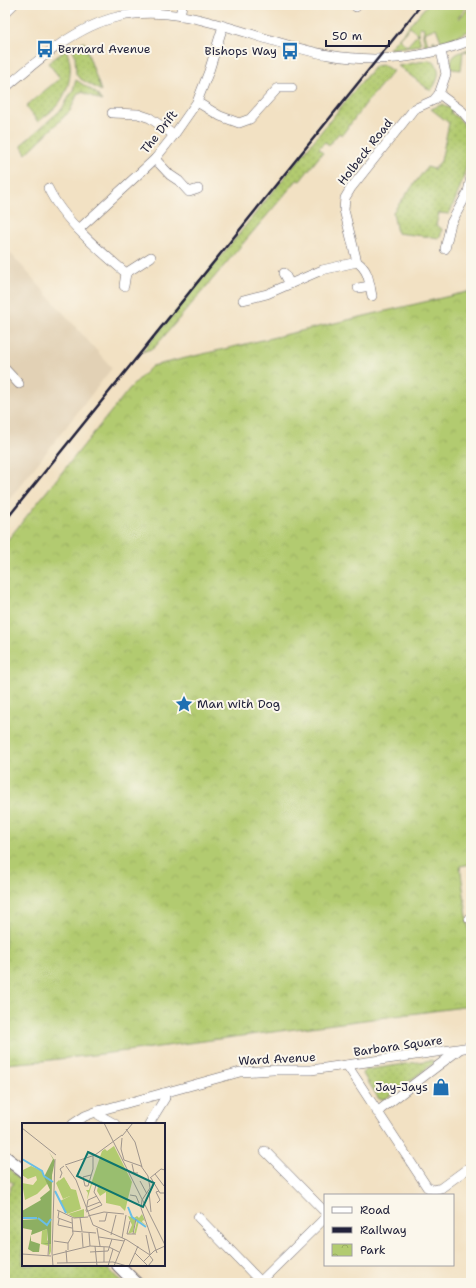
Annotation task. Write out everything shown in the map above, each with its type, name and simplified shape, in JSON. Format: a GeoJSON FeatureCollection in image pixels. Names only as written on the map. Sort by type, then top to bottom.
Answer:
{"type":"FeatureCollection","features":[{"type":"Feature","properties":{"kind":"main road"},"geometry":{"type":"LineString","coordinates":[[5,1157],[22,1170]]}},
{"type":"Feature","properties":{"kind":"main road"},"geometry":{"type":"LineString","coordinates":[[119,1266],[136,1283]]}},
{"type":"Feature","properties":{"kind":"street"},"geometry":{"type":"LineString","coordinates":[[5,13],[13,5]]}},
{"type":"Feature","properties":{"kind":"street"},"geometry":{"type":"LineString","coordinates":[[180,16],[182,5]]}},
{"type":"Feature","properties":{"kind":"street"},"geometry":{"type":"LineString","coordinates":[[5,88],[67,40],[98,23],[116,17],[134,14],[152,13],[201,20],[307,50],[328,55],[355,58],[409,56],[441,51],[471,40]]}},
{"type":"Feature","properties":{"kind":"street","name":"The Drift"},"geometry":{"type":"LineString","coordinates":[[79,229],[155,159],[174,135],[197,102],[209,71],[223,26]]}},
{"type":"Feature","properties":{"kind":"street"},"geometry":{"type":"LineString","coordinates":[[441,51],[446,74],[439,94],[462,111],[471,122]]}},
{"type":"Feature","properties":{"kind":"street"},"geometry":{"type":"LineString","coordinates":[[197,102],[220,116],[239,123],[250,119],[278,88],[292,88]]}},
{"type":"Feature","properties":{"kind":"street","name":"Holbeck Road"},"geometry":{"type":"LineString","coordinates":[[372,296],[364,266],[357,262],[344,210],[345,198],[351,188],[414,109],[434,100],[439,94]]}},
{"type":"Feature","properties":{"kind":"street"},"geometry":{"type":"LineString","coordinates":[[112,113],[138,114],[150,118],[174,135]]}},
{"type":"Feature","properties":{"kind":"street"},"geometry":{"type":"LineString","coordinates":[[155,159],[189,192],[198,189]]}},
{"type":"Feature","properties":{"kind":"street"},"geometry":{"type":"LineString","coordinates":[[445,249],[451,223],[469,192],[471,177]]}},
{"type":"Feature","properties":{"kind":"street"},"geometry":{"type":"LineString","coordinates":[[48,188],[54,202],[93,245],[126,273]]}},
{"type":"Feature","properties":{"kind":"street"},"geometry":{"type":"LineString","coordinates":[[124,286],[126,273],[151,257]]}},
{"type":"Feature","properties":{"kind":"street"},"geometry":{"type":"LineString","coordinates":[[243,300],[263,295],[322,270],[357,262]]}},
{"type":"Feature","properties":{"kind":"street"},"geometry":{"type":"LineString","coordinates":[[284,273],[290,284]]}},
{"type":"Feature","properties":{"kind":"street"},"geometry":{"type":"LineString","coordinates":[[358,288],[370,286]]}},
{"type":"Feature","properties":{"kind":"street"},"geometry":{"type":"LineString","coordinates":[[5,369],[19,384]]}},
{"type":"Feature","properties":{"kind":"street","name":"Barbara Square"},"geometry":{"type":"LineString","coordinates":[[471,1047],[347,1065],[427,1187],[431,1190],[441,1188],[471,1166]]}},
{"type":"Feature","properties":{"kind":"street","name":"Barbara Square"},"geometry":{"type":"LineString","coordinates":[[377,1112],[461,1048]]}},
{"type":"Feature","properties":{"kind":"street","name":"Ward Avenue"},"geometry":{"type":"LineString","coordinates":[[74,1123],[84,1116],[98,1111],[240,1072],[311,1070],[347,1065]]}},
{"type":"Feature","properties":{"kind":"street"},"geometry":{"type":"LineString","coordinates":[[150,1123],[165,1098],[163,1093]]}},
{"type":"Feature","properties":{"kind":"street"},"geometry":{"type":"LineString","coordinates":[[98,1111],[99,1115],[113,1123]]}},
{"type":"Feature","properties":{"kind":"street"},"geometry":{"type":"LineString","coordinates":[[265,1151],[324,1211]]}},
{"type":"Feature","properties":{"kind":"street"},"geometry":{"type":"LineString","coordinates":[[198,1218],[260,1282],[324,1219]]}},
{"type":"Feature","properties":{"kind":"shaded area"},"geometry":{"type":"Polygon","coordinates":[[[5,247],[112,368],[5,505],[5,247]]]}},
{"type":"Feature","properties":{"kind":"green space"},"geometry":{"type":"Polygon","coordinates":[[[427,5],[468,5],[458,17],[459,19],[471,5],[471,30],[439,42],[441,41],[436,28],[424,33],[428,44],[425,45],[423,35],[424,28],[420,27],[418,34],[421,45],[389,49],[427,5]],[[410,27],[399,39],[407,46],[418,34],[410,27]]]}},
{"type":"Feature","properties":{"kind":"green space"},"geometry":{"type":"Polygon","coordinates":[[[84,42],[101,91],[79,78],[76,74],[75,55],[72,47],[84,42]]]}},
{"type":"Feature","properties":{"kind":"green space"},"geometry":{"type":"Polygon","coordinates":[[[471,48],[471,52],[463,51],[467,50],[471,48]]]}},
{"type":"Feature","properties":{"kind":"green space"},"geometry":{"type":"Polygon","coordinates":[[[66,50],[70,63],[70,77],[66,91],[57,106],[38,122],[26,106],[60,78],[48,63],[66,50]]]}},
{"type":"Feature","properties":{"kind":"green space"},"geometry":{"type":"Polygon","coordinates":[[[463,51],[461,70],[452,69],[451,64],[453,57],[463,51]]]}},
{"type":"Feature","properties":{"kind":"green space"},"geometry":{"type":"Polygon","coordinates":[[[429,60],[436,64],[438,71],[437,81],[431,91],[398,66],[429,60]]]}},
{"type":"Feature","properties":{"kind":"green space"},"geometry":{"type":"Polygon","coordinates":[[[383,65],[393,71],[342,135],[339,133],[329,145],[325,142],[319,148],[323,152],[300,181],[297,180],[154,348],[142,352],[353,92],[375,66],[383,65]]]}},
{"type":"Feature","properties":{"kind":"green space"},"geometry":{"type":"Polygon","coordinates":[[[76,80],[96,93],[102,101],[82,92],[78,93],[70,111],[26,154],[22,144],[62,109],[73,90],[76,80]]]}},
{"type":"Feature","properties":{"kind":"green space"},"geometry":{"type":"Polygon","coordinates":[[[443,104],[452,110],[451,113],[463,123],[469,137],[468,159],[457,195],[449,214],[439,213],[436,225],[442,229],[440,238],[397,233],[393,212],[427,167],[434,169],[441,161],[449,123],[431,109],[443,104]]]}},
{"type":"Feature","properties":{"kind":"green space"},"geometry":{"type":"Polygon","coordinates":[[[471,291],[471,864],[460,866],[471,945],[471,1006],[143,1049],[5,1064],[5,543],[130,388],[152,366],[471,291]]]}},
{"type":"Feature","properties":{"kind":"green space"},"geometry":{"type":"Polygon","coordinates":[[[432,1060],[434,1063],[385,1099],[379,1099],[363,1074],[365,1070],[432,1060]]]}},
{"type":"Feature","properties":{"kind":"green space"},"geometry":{"type":"Polygon","coordinates":[[[6,1166],[22,1181],[22,1266],[106,1266],[122,1283],[5,1283],[5,1198],[13,1183],[5,1178],[6,1166]]]}},
{"type":"Feature","properties":{"kind":"railway"},"geometry":{"type":"LineString","coordinates":[[5,521],[421,5]]}},
{"type":"Feature","properties":{"kind":"place","name":"Bernard Avenue"},"geometry":{"type":"Point","coordinates":[45,49]}},
{"type":"Feature","properties":{"kind":"place","name":"Bishops Way"},"geometry":{"type":"Point","coordinates":[290,51]}},
{"type":"Feature","properties":{"kind":"place","name":"Man with Dog"},"geometry":{"type":"Point","coordinates":[184,704]}},
{"type":"Feature","properties":{"kind":"place","name":"Jay-Jays"},"geometry":{"type":"Point","coordinates":[441,1087]}}]}
